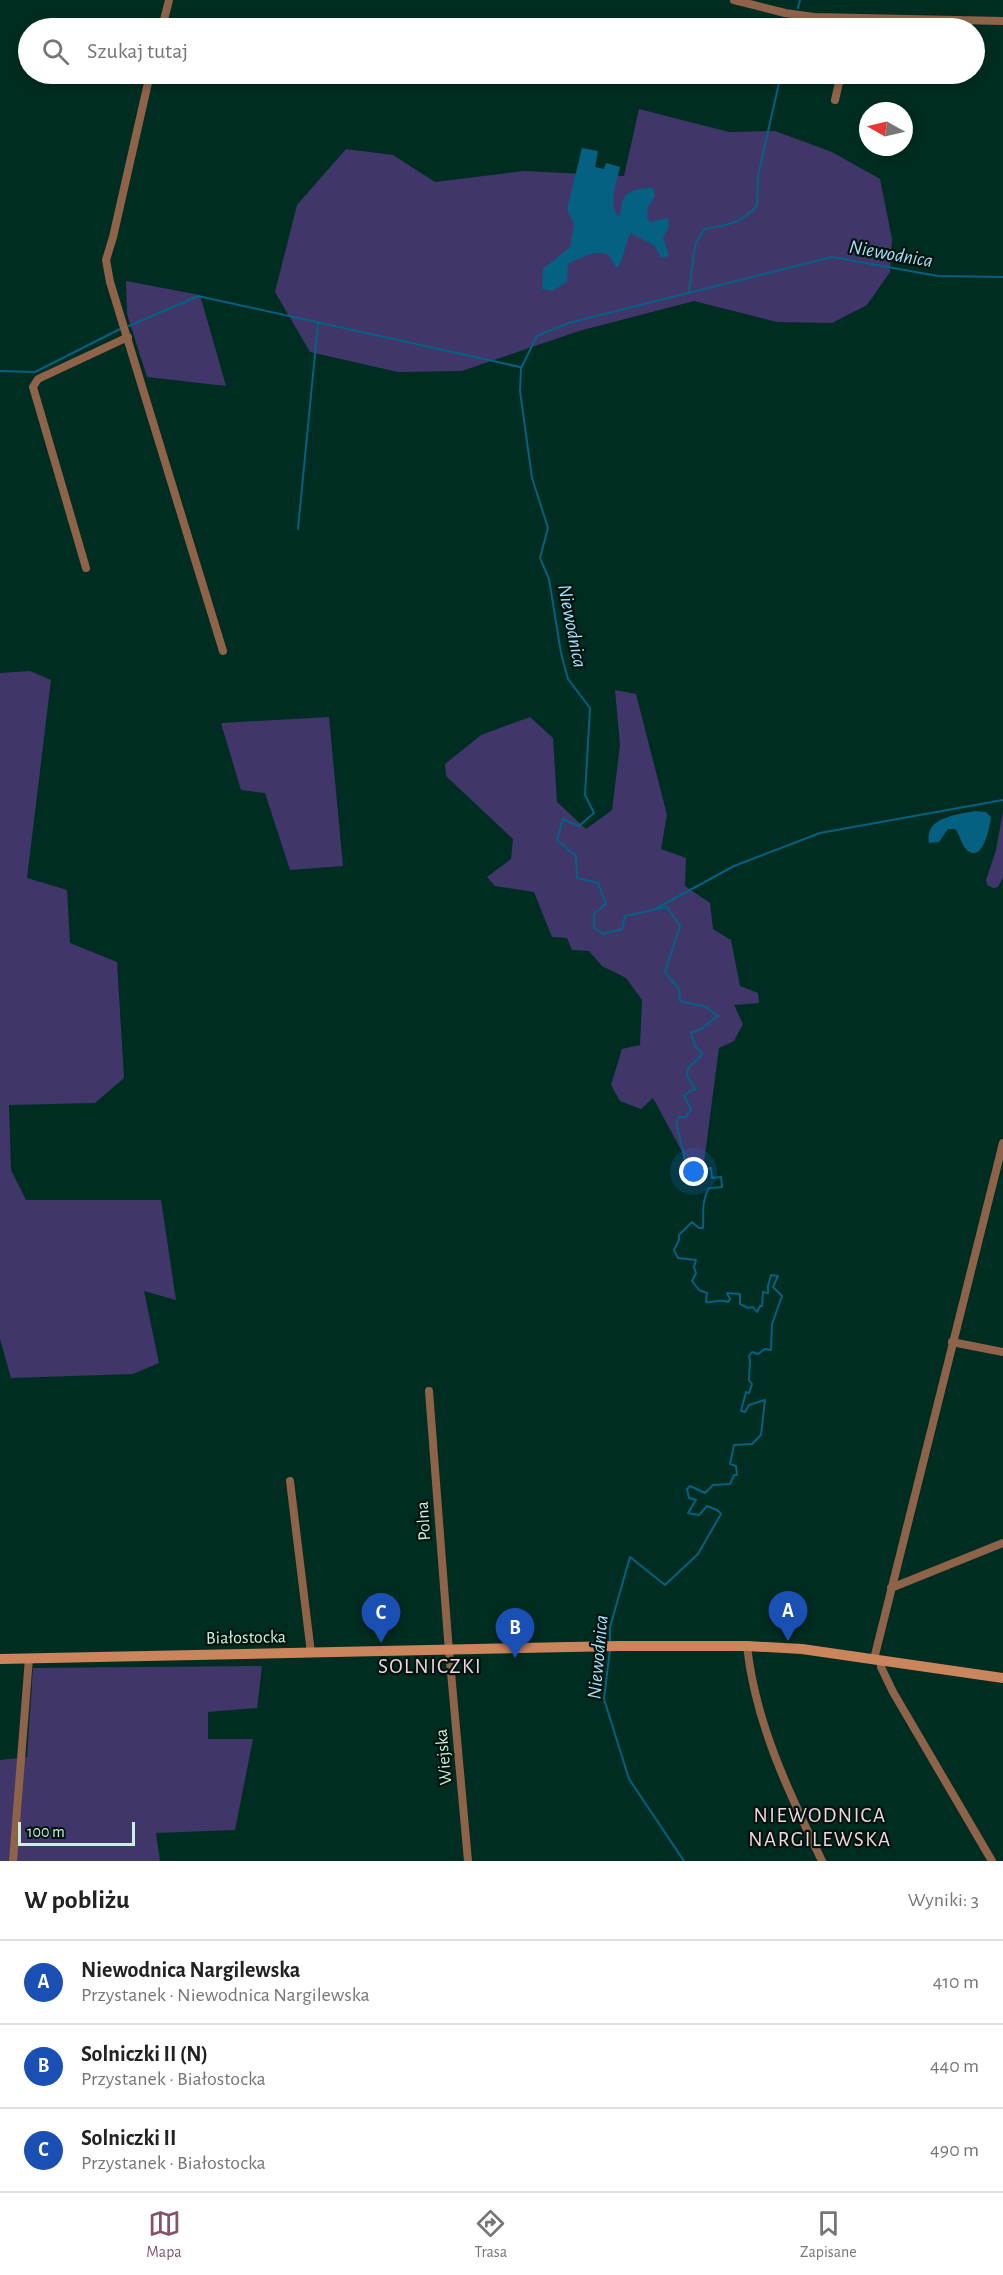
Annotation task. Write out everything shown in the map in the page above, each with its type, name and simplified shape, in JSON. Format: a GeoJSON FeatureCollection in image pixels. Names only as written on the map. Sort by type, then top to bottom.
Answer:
{"type":"FeatureCollection","features":[{"type":"Feature","properties":{"kind":"street"},"geometry":{"type":"LineString","coordinates":[[164,18],[169,0]]}},
{"type":"Feature","properties":{"kind":"street"},"geometry":{"type":"LineString","coordinates":[[734,0],[786,13],[814,17],[854,18]]}},
{"type":"Feature","properties":{"kind":"street"},"geometry":{"type":"LineString","coordinates":[[985,21],[1003,21]]}},
{"type":"Feature","properties":{"kind":"street"},"geometry":{"type":"LineString","coordinates":[[148,84],[106,260],[110,282],[223,651]]}},
{"type":"Feature","properties":{"kind":"street"},"geometry":{"type":"LineString","coordinates":[[835,100],[839,84]]}},
{"type":"Feature","properties":{"kind":"street"},"geometry":{"type":"LineString","coordinates":[[86,568],[33,387],[38,379],[128,337]]}},
{"type":"Feature","properties":{"kind":"street"},"geometry":{"type":"LineString","coordinates":[[992,1861],[893,1692],[878,1660],[891,1588],[1003,1143]]}},
{"type":"Feature","properties":{"kind":"street"},"geometry":{"type":"LineString","coordinates":[[952,1342],[1003,1352]]}},
{"type":"Feature","properties":{"kind":"street","name":"Polna"},"geometry":{"type":"LineString","coordinates":[[429,1391],[450,1650]]}},
{"type":"Feature","properties":{"kind":"street"},"geometry":{"type":"LineString","coordinates":[[290,1480],[311,1653]]}},
{"type":"Feature","properties":{"kind":"street"},"geometry":{"type":"LineString","coordinates":[[891,1588],[1003,1542]]}},
{"type":"Feature","properties":{"kind":"street","name":"Białostocka"},"geometry":{"type":"LineString","coordinates":[[0,1659],[600,1646],[747,1646],[802,1649],[1003,1678]]}},
{"type":"Feature","properties":{"kind":"street"},"geometry":{"type":"LineString","coordinates":[[747,1646],[753,1683],[764,1724],[786,1785],[822,1861]]}},
{"type":"Feature","properties":{"kind":"street","name":"Wiejska"},"geometry":{"type":"LineString","coordinates":[[450,1650],[468,1861]]}},
{"type":"Feature","properties":{"kind":"street"},"geometry":{"type":"LineString","coordinates":[[13,1861],[29,1658]]}},
{"type":"Feature","properties":{"kind":"shaded area"},"geometry":{"type":"Polygon","coordinates":[[[639,109],[729,132],[775,131],[832,152],[880,179],[892,239],[890,272],[867,305],[832,323],[777,322],[694,301],[579,331],[462,371],[398,372],[310,352],[275,292],[297,205],[346,149],[393,155],[435,182],[524,171],[624,176],[639,109]]]}},
{"type":"Feature","properties":{"kind":"shaded area"},"geometry":{"type":"Polygon","coordinates":[[[126,281],[200,295],[226,386],[147,377],[127,314],[126,281]]]}},
{"type":"Feature","properties":{"kind":"shaded area"},"geometry":{"type":"Polygon","coordinates":[[[30,671],[51,680],[27,878],[67,890],[70,943],[117,962],[124,1078],[95,1103],[9,1105],[11,1170],[26,1200],[161,1200],[176,1300],[144,1291],[159,1363],[133,1374],[11,1378],[0,1339],[0,673],[30,671]]]}},
{"type":"Feature","properties":{"kind":"shaded area"},"geometry":{"type":"Polygon","coordinates":[[[615,690],[636,694],[667,815],[661,849],[686,858],[685,886],[710,903],[713,929],[731,940],[740,986],[758,993],[759,1003],[734,1005],[743,1024],[734,1041],[719,1048],[704,1162],[686,1159],[653,1098],[641,1109],[620,1101],[611,1085],[622,1049],[640,1045],[642,1000],[626,978],[602,966],[589,951],[572,950],[567,938],[552,937],[534,892],[495,886],[487,877],[511,859],[513,839],[446,776],[445,764],[481,735],[530,717],[553,738],[557,802],[586,829],[612,810],[620,745],[615,690]]]}},
{"type":"Feature","properties":{"kind":"shaded area"},"geometry":{"type":"Polygon","coordinates":[[[329,717],[343,866],[290,870],[265,793],[241,790],[221,723],[329,717]]]}},
{"type":"Feature","properties":{"kind":"shaded area"},"geometry":{"type":"Polygon","coordinates":[[[1003,812],[1003,877],[998,887],[993,888],[987,885],[986,880],[996,850],[1003,812]]]}},
{"type":"Feature","properties":{"kind":"shaded area"},"geometry":{"type":"Polygon","coordinates":[[[262,1666],[257,1708],[208,1712],[208,1739],[253,1739],[235,1830],[156,1833],[160,1861],[0,1861],[0,1760],[27,1757],[33,1668],[262,1666]]]}},
{"type":"Feature","properties":{"kind":"water"},"geometry":{"type":"Polygon","coordinates":[[[582,148],[598,151],[595,167],[604,169],[606,163],[620,167],[613,199],[615,212],[619,217],[622,202],[627,194],[639,189],[653,188],[655,196],[648,207],[647,218],[650,222],[668,218],[669,227],[663,238],[669,256],[661,258],[655,246],[631,233],[617,268],[610,257],[594,253],[568,264],[567,282],[552,291],[542,289],[543,269],[570,247],[574,224],[567,209],[582,148]]]}},
{"type":"Feature","properties":{"kind":"water"},"geometry":{"type":"Polygon","coordinates":[[[975,811],[986,812],[991,817],[985,842],[977,852],[967,850],[955,829],[948,829],[939,842],[929,843],[929,834],[937,823],[951,816],[975,811]]]}},
{"type":"Feature","properties":{"kind":"waterway"},"geometry":{"type":"LineString","coordinates":[[798,8],[800,0]]}},
{"type":"Feature","properties":{"kind":"waterway"},"geometry":{"type":"LineString","coordinates":[[689,292],[695,245],[704,229],[739,220],[757,206],[758,176],[779,84]]}},
{"type":"Feature","properties":{"kind":"waterway","name":"Niewodnica"},"geometry":{"type":"LineString","coordinates":[[610,1643],[610,1627],[630,1557],[665,1585],[698,1554],[721,1514],[707,1506],[699,1515],[688,1513],[696,1500],[689,1498],[687,1489],[690,1486],[705,1493],[713,1485],[730,1484],[734,1475],[737,1475],[736,1466],[730,1464],[734,1445],[752,1444],[761,1435],[765,1400],[749,1405],[745,1412],[741,1411],[746,1392],[749,1393],[752,1384],[749,1380],[749,1356],[752,1352],[758,1354],[765,1349],[771,1350],[772,1324],[782,1296],[773,1287],[778,1276],[771,1275],[768,1293],[763,1292],[762,1306],[757,1312],[753,1307],[748,1308],[740,1304],[740,1294],[727,1293],[730,1299],[728,1302],[706,1302],[707,1293],[699,1290],[692,1281],[696,1273],[694,1267],[696,1260],[678,1258],[674,1250],[679,1235],[692,1222],[699,1228],[703,1228],[706,1193],[709,1188],[722,1187],[721,1177],[712,1178],[711,1168],[697,1171],[689,1161],[685,1160],[676,1122],[679,1117],[686,1117],[691,1109],[684,1096],[691,1090],[696,1090],[687,1076],[688,1068],[702,1053],[695,1046],[691,1033],[701,1029],[718,1016],[706,1007],[680,1001],[679,989],[665,972],[680,926],[667,907],[625,916],[622,929],[603,934],[594,927],[594,914],[606,904],[598,883],[577,878],[576,856],[557,840],[563,819],[579,826],[594,813],[585,795],[590,708],[568,679],[561,653],[549,579],[540,558],[548,528],[532,478],[520,391],[521,368],[537,336],[569,323],[832,257],[938,276],[1003,277]]}},
{"type":"Feature","properties":{"kind":"waterway"},"geometry":{"type":"LineString","coordinates":[[129,326],[198,296],[520,367]]}},
{"type":"Feature","properties":{"kind":"waterway"},"geometry":{"type":"LineString","coordinates":[[298,529],[318,323]]}},
{"type":"Feature","properties":{"kind":"waterway"},"geometry":{"type":"LineString","coordinates":[[0,371],[35,372],[120,329]]}},
{"type":"Feature","properties":{"kind":"waterway"},"geometry":{"type":"LineString","coordinates":[[657,908],[734,866],[820,833],[1003,800]]}},
{"type":"Feature","properties":{"kind":"waterway","name":"Niewodnica"},"geometry":{"type":"LineString","coordinates":[[610,1649],[604,1699],[629,1779],[684,1861]]}},
{"type":"Feature","properties":{"kind":"place","name":"Niewodnica Nargilewska"},"geometry":{"type":"Point","coordinates":[788,1641]}},
{"type":"Feature","properties":{"kind":"place","name":"Solniczki II"},"geometry":{"type":"Point","coordinates":[381,1643]}},
{"type":"Feature","properties":{"kind":"place","name":"Solniczki II (N)"},"geometry":{"type":"Point","coordinates":[515,1658]}},
{"type":"Feature","properties":{"kind":"district","name":"SOLNICZKI"},"geometry":{"type":"Point","coordinates":[430,1666]}},
{"type":"Feature","properties":{"kind":"district","name":"NIEWODNICA NARGILEWSKA"},"geometry":{"type":"Point","coordinates":[820,1827]}}]}
